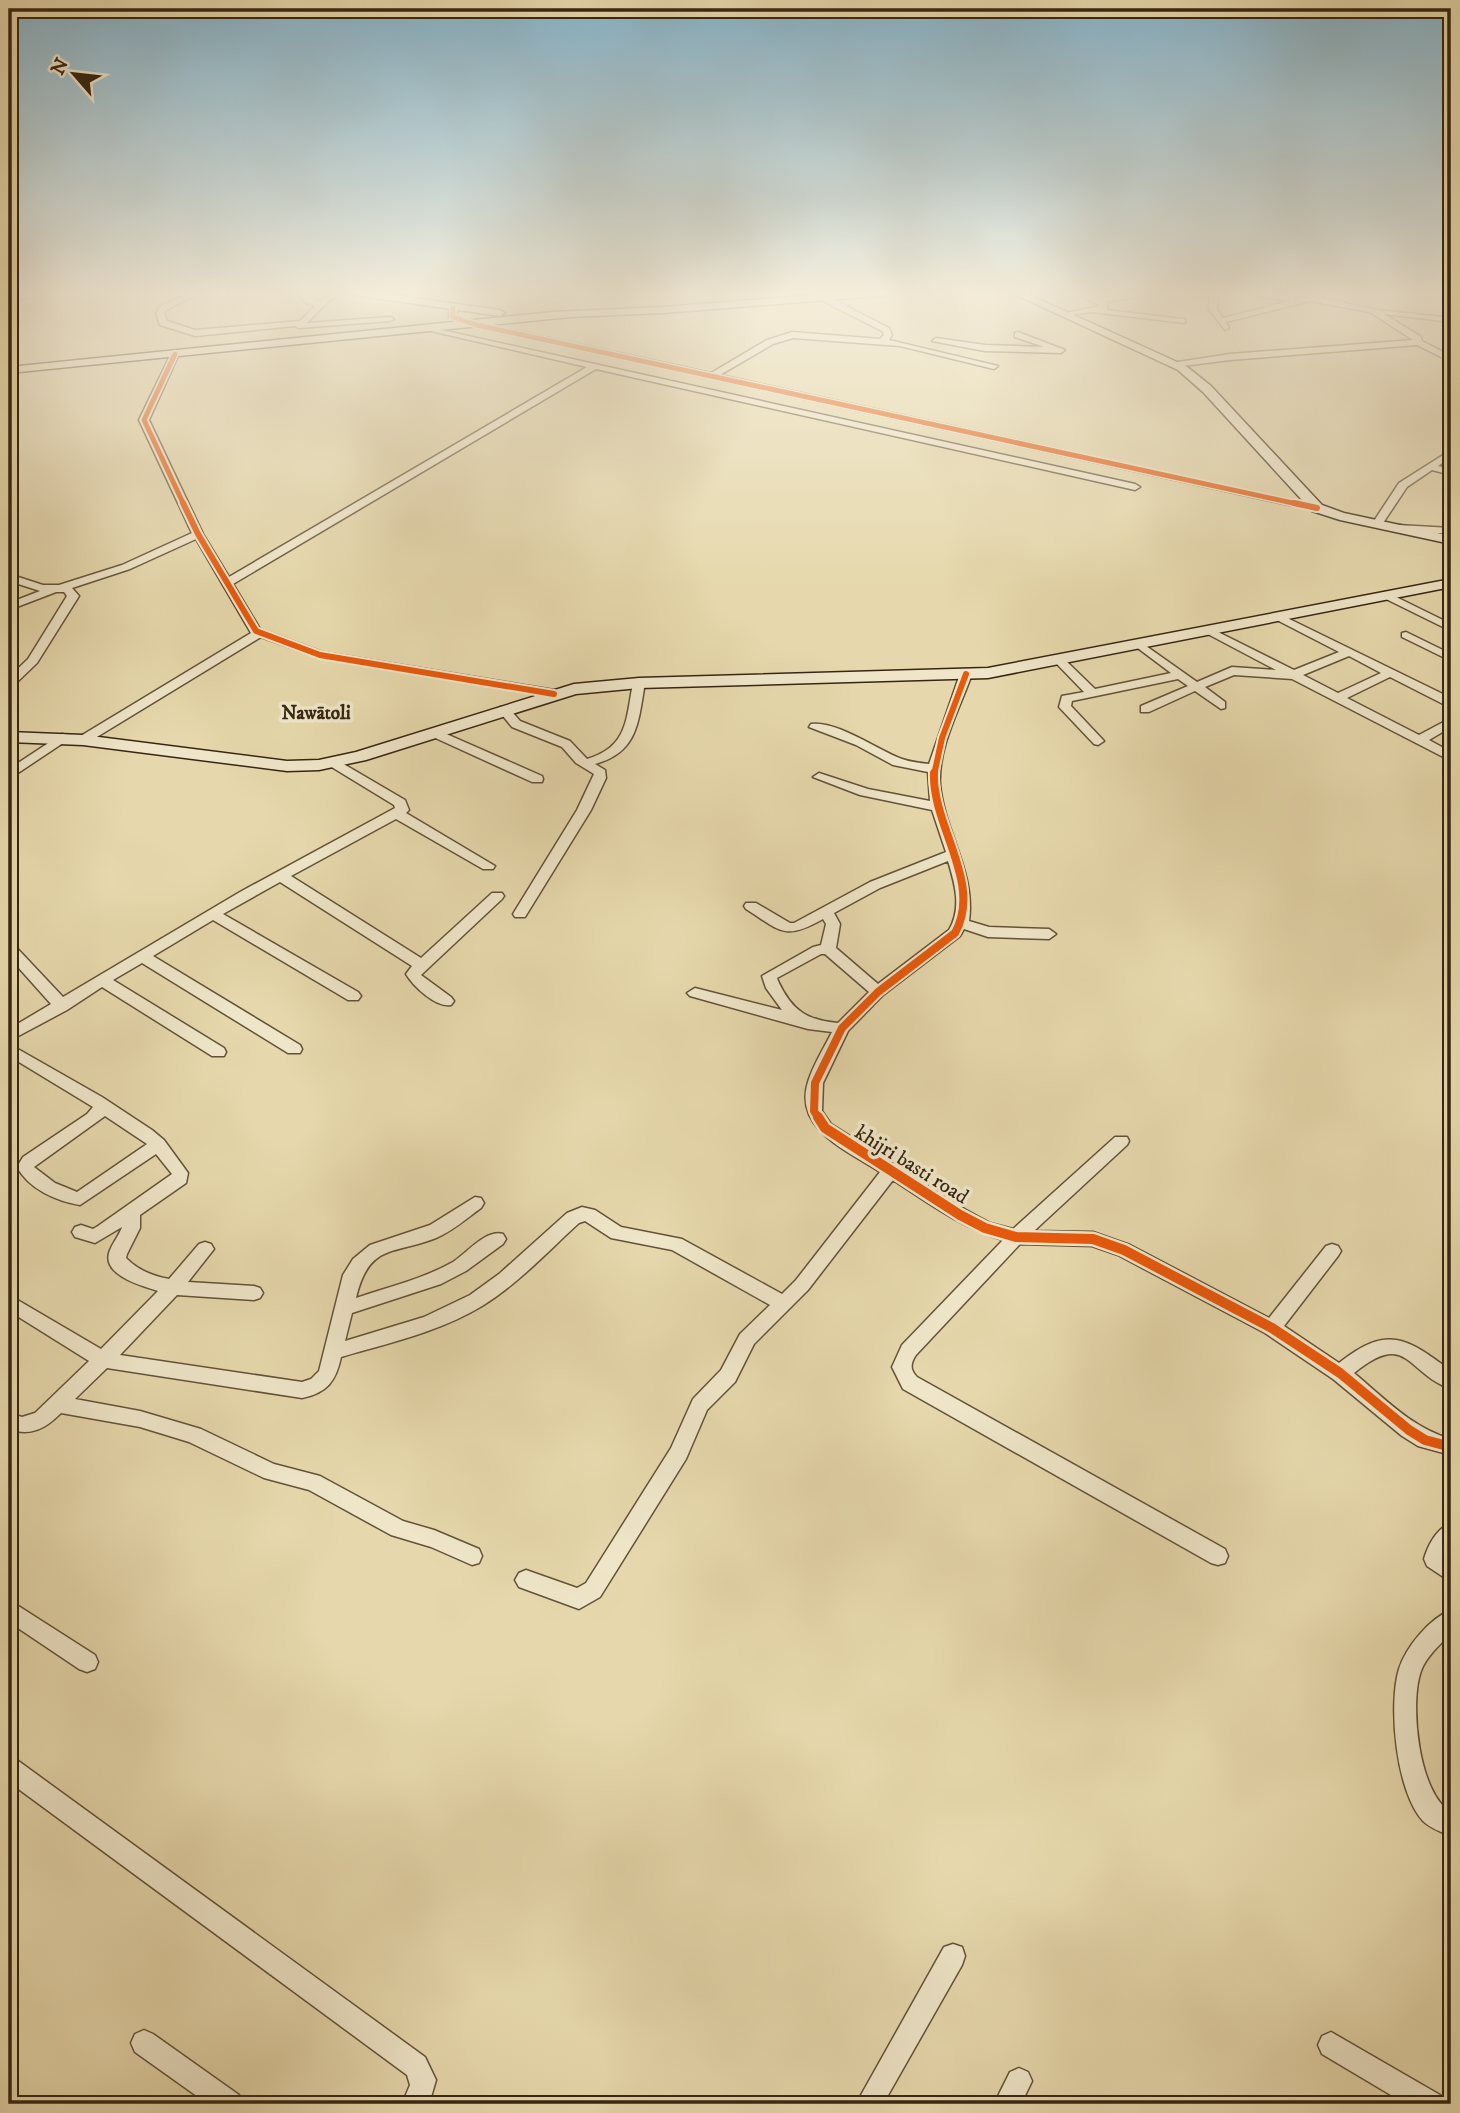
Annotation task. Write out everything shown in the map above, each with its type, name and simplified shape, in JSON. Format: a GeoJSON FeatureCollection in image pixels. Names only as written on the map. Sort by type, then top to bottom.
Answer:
{"type":"FeatureCollection","features":[{"type":"Feature","properties":{"kind":"main road"},"geometry":{"type":"LineString","coordinates":[[1208,391],[1317,508],[1451,540]]}},
{"type":"Feature","properties":{"kind":"main road"},"geometry":{"type":"LineString","coordinates":[[9,737],[83,740],[287,766],[335,763],[574,689],[639,683],[966,674],[1011,670],[1451,583]]}},
{"type":"Feature","properties":{"kind":"street"},"geometry":{"type":"LineString","coordinates":[[158,391],[144,420],[198,534],[228,582],[250,626],[259,633],[320,655],[554,694]]}},
{"type":"Feature","properties":{"kind":"street"},"geometry":{"type":"LineString","coordinates":[[228,582],[552,391]]}},
{"type":"Feature","properties":{"kind":"street"},"geometry":{"type":"LineString","coordinates":[[704,391],[1135,487]]}},
{"type":"Feature","properties":{"kind":"street"},"geometry":{"type":"LineString","coordinates":[[774,391],[1317,508]]}},
{"type":"Feature","properties":{"kind":"street"},"geometry":{"type":"LineString","coordinates":[[1377,524],[1403,485],[1451,453]]}},
{"type":"Feature","properties":{"kind":"street"},"geometry":{"type":"LineString","coordinates":[[1430,467],[1451,472]]}},
{"type":"Feature","properties":{"kind":"street"},"geometry":{"type":"LineString","coordinates":[[1392,527],[1451,531]]}},
{"type":"Feature","properties":{"kind":"street"},"geometry":{"type":"LineString","coordinates":[[9,607],[126,567],[198,534]]}},
{"type":"Feature","properties":{"kind":"street"},"geometry":{"type":"LineString","coordinates":[[9,577],[69,590],[72,600],[33,661],[9,683]]}},
{"type":"Feature","properties":{"kind":"street"},"geometry":{"type":"LineString","coordinates":[[1386,595],[1451,628]]}},
{"type":"Feature","properties":{"kind":"street"},"geometry":{"type":"LineString","coordinates":[[1277,616],[1451,703]]}},
{"type":"Feature","properties":{"kind":"street"},"geometry":{"type":"LineString","coordinates":[[1208,631],[1451,757]]}},
{"type":"Feature","properties":{"kind":"street"},"geometry":{"type":"LineString","coordinates":[[83,740],[259,633]]}},
{"type":"Feature","properties":{"kind":"street"},"geometry":{"type":"LineString","coordinates":[[1406,635],[1451,658]]}},
{"type":"Feature","properties":{"kind":"street"},"geometry":{"type":"LineString","coordinates":[[1139,645],[1221,705]]}},
{"type":"Feature","properties":{"kind":"street"},"geometry":{"type":"LineString","coordinates":[[1145,709],[1232,671],[1292,675],[1349,652]]}},
{"type":"Feature","properties":{"kind":"street"},"geometry":{"type":"LineString","coordinates":[[1059,660],[1092,693]]}},
{"type":"Feature","properties":{"kind":"street"},"geometry":{"type":"LineString","coordinates":[[1336,698],[1390,673]]}},
{"type":"Feature","properties":{"kind":"street"},"geometry":{"type":"LineString","coordinates":[[966,674],[933,769],[938,807],[953,854],[965,914],[963,924],[988,932],[1049,934]]}},
{"type":"Feature","properties":{"kind":"street"},"geometry":{"type":"LineString","coordinates":[[1098,741],[1063,702],[1092,693],[1180,675]]}},
{"type":"Feature","properties":{"kind":"street"},"geometry":{"type":"LineString","coordinates":[[585,764],[603,758],[629,736],[639,683]]}},
{"type":"Feature","properties":{"kind":"street"},"geometry":{"type":"LineString","coordinates":[[504,710],[516,724],[566,744],[585,764],[597,769],[600,778],[584,810],[520,914]]}},
{"type":"Feature","properties":{"kind":"street"},"geometry":{"type":"LineString","coordinates":[[1420,740],[1451,722]]}},
{"type":"Feature","properties":{"kind":"street"},"geometry":{"type":"LineString","coordinates":[[815,727],[860,742],[898,762],[933,769]]}},
{"type":"Feature","properties":{"kind":"street"},"geometry":{"type":"LineString","coordinates":[[435,733],[537,779]]}},
{"type":"Feature","properties":{"kind":"street"},"geometry":{"type":"LineString","coordinates":[[9,775],[62,738]]}},
{"type":"Feature","properties":{"kind":"street"},"geometry":{"type":"LineString","coordinates":[[9,1036],[212,914],[397,814],[403,806],[335,763]]}},
{"type":"Feature","properties":{"kind":"street"},"geometry":{"type":"LineString","coordinates":[[819,777],[864,792],[938,807]]}},
{"type":"Feature","properties":{"kind":"street"},"geometry":{"type":"LineString","coordinates":[[397,814],[488,866]]}},
{"type":"Feature","properties":{"kind":"street"},"geometry":{"type":"LineString","coordinates":[[751,906],[792,929],[827,913],[875,885],[953,854]]}},
{"type":"Feature","properties":{"kind":"street"},"geometry":{"type":"LineString","coordinates":[[281,876],[421,965]]}},
{"type":"Feature","properties":{"kind":"street"},"geometry":{"type":"LineString","coordinates":[[446,1001],[413,974],[497,896]]}},
{"type":"Feature","properties":{"kind":"street"},"geometry":{"type":"LineString","coordinates":[[827,913],[833,925],[828,949]]}},
{"type":"Feature","properties":{"kind":"street"},"geometry":{"type":"LineString","coordinates":[[212,914],[353,996]]}},
{"type":"Feature","properties":{"kind":"street","name":"khijri basti road"},"geometry":{"type":"LineString","coordinates":[[963,924],[878,992],[842,1028],[815,1083],[814,1111],[825,1128],[960,1215],[985,1228],[1016,1237],[1103,1241],[1124,1250],[1272,1328],[1340,1373],[1409,1430],[1436,1444],[1451,1447]]}},
{"type":"Feature","properties":{"kind":"street"},"geometry":{"type":"LineString","coordinates":[[9,948],[62,1006]]}},
{"type":"Feature","properties":{"kind":"street"},"geometry":{"type":"LineString","coordinates":[[801,1020],[770,984],[769,976],[818,950],[828,949],[878,992]]}},
{"type":"Feature","properties":{"kind":"street"},"geometry":{"type":"LineString","coordinates":[[143,957],[295,1049]]}},
{"type":"Feature","properties":{"kind":"street"},"geometry":{"type":"LineString","coordinates":[[104,981],[218,1052]]}},
{"type":"Feature","properties":{"kind":"street"},"geometry":{"type":"LineString","coordinates":[[695,993],[812,1025],[842,1028]]}},
{"type":"Feature","properties":{"kind":"street"},"geometry":{"type":"LineString","coordinates":[[9,1049],[96,1101],[158,1144],[180,1173],[180,1178],[168,1189],[95,1236],[81,1232]]}},
{"type":"Feature","properties":{"kind":"street"},"geometry":{"type":"LineString","coordinates":[[100,1106],[100,1112],[93,1118],[29,1161],[25,1167],[30,1176],[69,1197],[80,1199],[158,1144]]}},
{"type":"Feature","properties":{"kind":"street"},"geometry":{"type":"LineString","coordinates":[[1121,1141],[1016,1237],[909,1350],[901,1363],[902,1374],[910,1383],[1218,1556]]}},
{"type":"Feature","properties":{"kind":"street"},"geometry":{"type":"LineString","coordinates":[[526,1580],[571,1598],[579,1599],[593,1590],[678,1454],[700,1405],[728,1376],[747,1339],[802,1285],[891,1170]]}},
{"type":"Feature","properties":{"kind":"street"},"geometry":{"type":"LineString","coordinates":[[9,1302],[103,1360],[302,1390],[313,1388],[323,1382],[352,1275],[365,1255],[388,1244],[432,1232],[475,1203]]}},
{"type":"Feature","properties":{"kind":"street"},"geometry":{"type":"LineString","coordinates":[[131,1213],[131,1230],[117,1253],[117,1260],[128,1272],[172,1288],[254,1293]]}},
{"type":"Feature","properties":{"kind":"street"},"geometry":{"type":"LineString","coordinates":[[333,1352],[434,1321],[461,1309],[481,1297],[573,1218],[582,1214],[589,1214],[617,1233],[676,1244],[783,1303]]}},
{"type":"Feature","properties":{"kind":"street"},"geometry":{"type":"LineString","coordinates":[[344,1309],[435,1279],[460,1266],[497,1239]]}},
{"type":"Feature","properties":{"kind":"street"},"geometry":{"type":"LineString","coordinates":[[9,1421],[22,1426],[33,1425],[58,1404],[172,1288],[205,1250]]}},
{"type":"Feature","properties":{"kind":"street"},"geometry":{"type":"LineString","coordinates":[[1272,1328],[1332,1251]]}},
{"type":"Feature","properties":{"kind":"street"},"geometry":{"type":"LineString","coordinates":[[1340,1373],[1374,1349],[1385,1346],[1409,1353],[1451,1381]]}},
{"type":"Feature","properties":{"kind":"street"},"geometry":{"type":"LineString","coordinates":[[58,1404],[140,1419],[194,1435],[271,1472],[313,1482],[398,1530],[434,1539],[472,1556]]}},
{"type":"Feature","properties":{"kind":"street"},"geometry":{"type":"LineString","coordinates":[[1451,1532],[1434,1559],[1451,1572]]}},
{"type":"Feature","properties":{"kind":"street"},"geometry":{"type":"LineString","coordinates":[[9,1610],[87,1662]]}},
{"type":"Feature","properties":{"kind":"street"},"geometry":{"type":"LineString","coordinates":[[1451,1620],[1416,1659],[1407,1684],[1404,1705],[1420,1795],[1436,1818],[1451,1824]]}},
{"type":"Feature","properties":{"kind":"street"},"geometry":{"type":"LineString","coordinates":[[9,1768],[416,2066],[422,2073],[424,2083],[415,2104]]}},
{"type":"Feature","properties":{"kind":"street"},"geometry":{"type":"LineString","coordinates":[[869,2104],[953,1956]]}},
{"type":"Feature","properties":{"kind":"street"},"geometry":{"type":"LineString","coordinates":[[144,2043],[230,2104]]}},
{"type":"Feature","properties":{"kind":"street"},"geometry":{"type":"LineString","coordinates":[[1331,2045],[1431,2104]]}},
{"type":"Feature","properties":{"kind":"cycle path"},"geometry":{"type":"LineString","coordinates":[[158,391],[144,420],[198,534],[256,631],[320,655],[554,694]]}},
{"type":"Feature","properties":{"kind":"cycle path"},"geometry":{"type":"LineString","coordinates":[[778,391],[1317,508]]}},
{"type":"Feature","properties":{"kind":"cycle path"},"geometry":{"type":"LineString","coordinates":[[966,674],[938,751],[934,776],[937,804],[962,889],[962,921],[955,933],[878,992],[842,1028],[815,1083],[814,1111],[825,1128],[960,1215],[985,1228],[1016,1237],[1093,1239],[1124,1250],[1272,1328],[1340,1373],[1409,1430],[1425,1440],[1451,1447]]}},
{"type":"Feature","properties":{"kind":"district","name":"Nawātoli"},"geometry":{"type":"Point","coordinates":[316,712]}}]}
